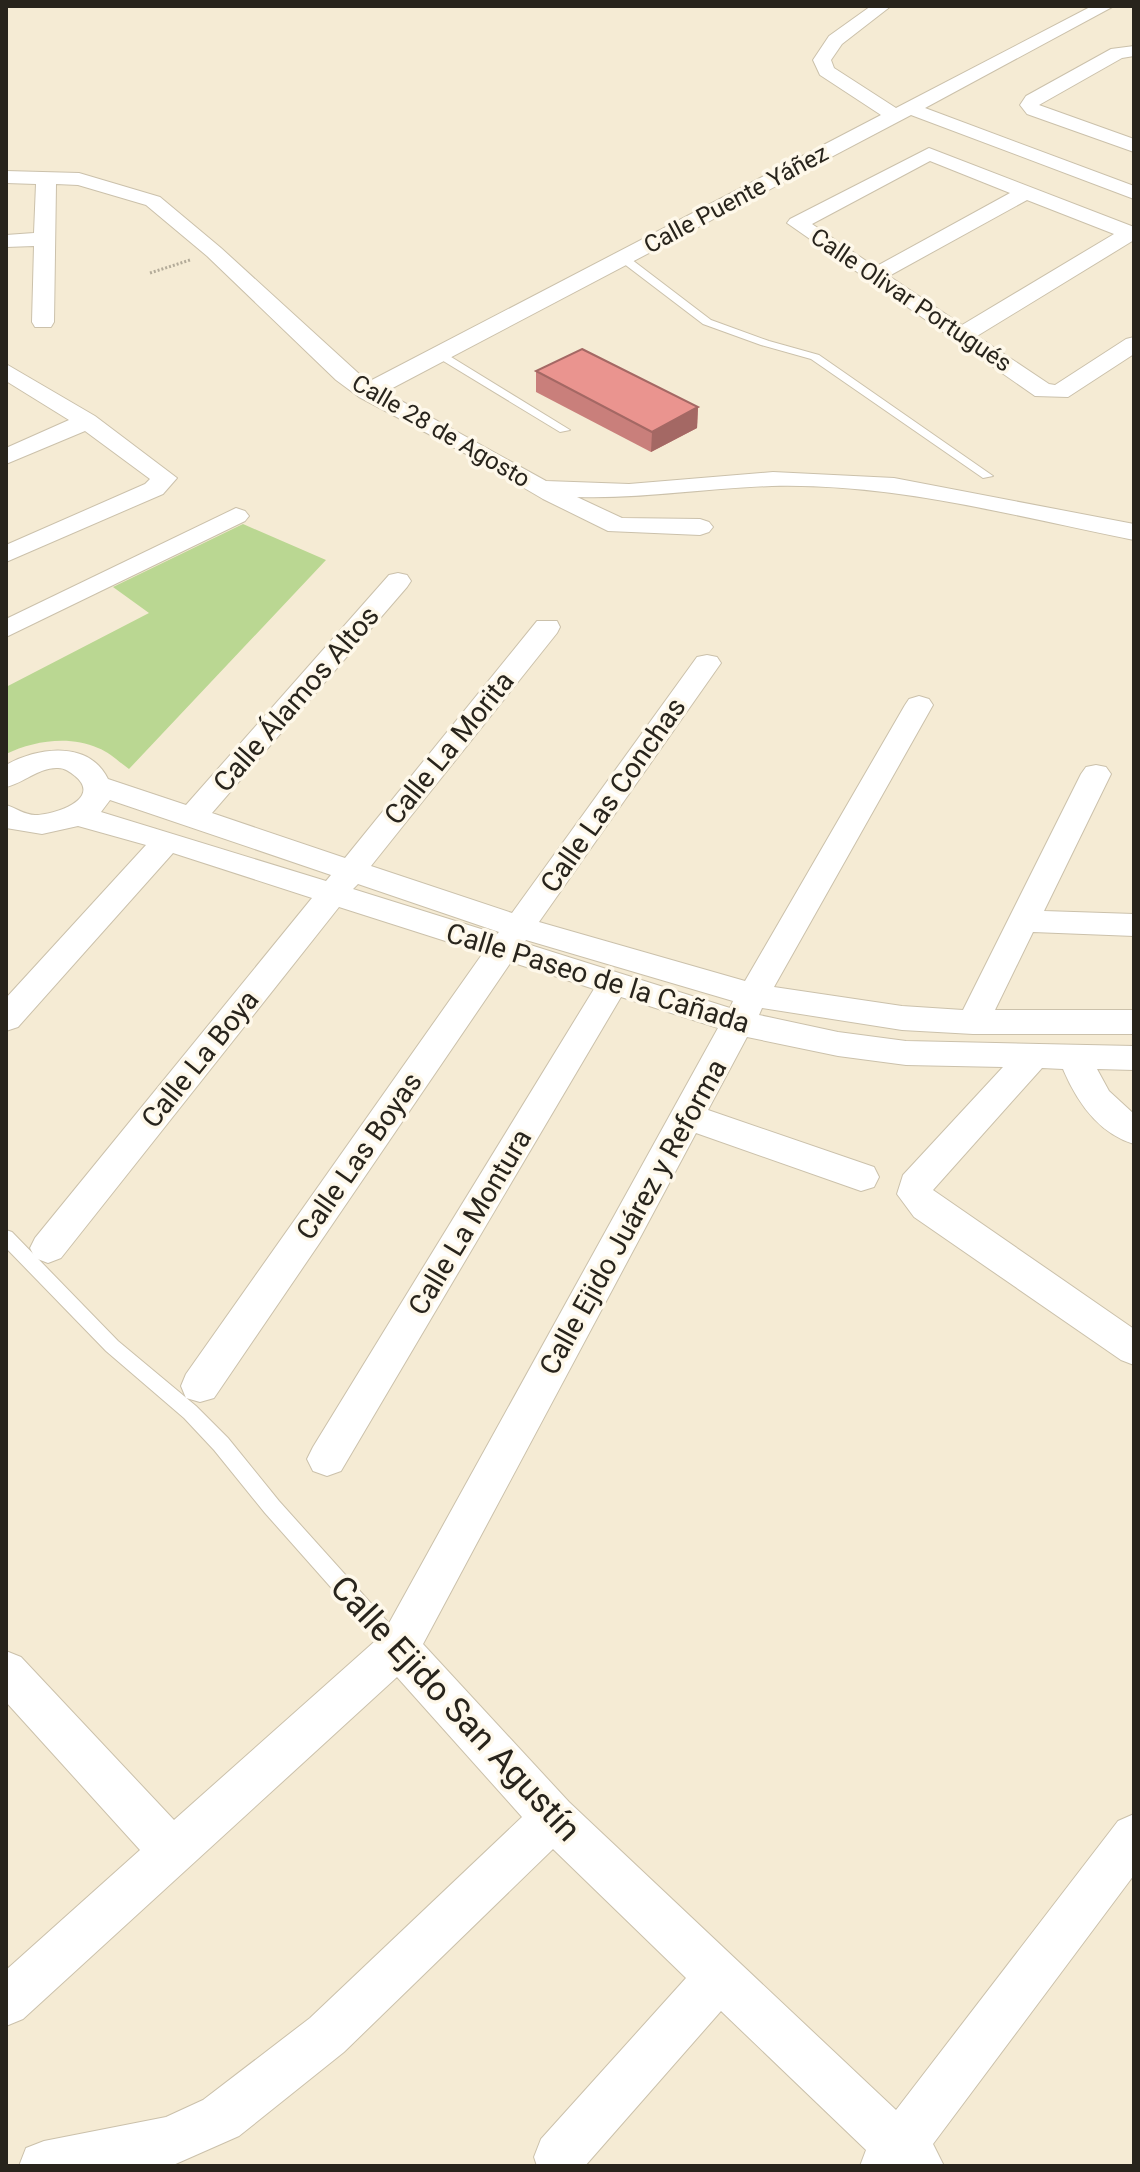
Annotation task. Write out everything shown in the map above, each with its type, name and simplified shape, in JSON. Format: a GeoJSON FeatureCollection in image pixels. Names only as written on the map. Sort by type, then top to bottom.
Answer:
{"type":"FeatureCollection","features":[{"type":"Feature","properties":{"kind":"street"},"geometry":{"type":"LineString","coordinates":[[882,6],[835,40],[822,60],[826,71],[908,109],[1133,192]]}},
{"type":"Feature","properties":{"kind":"street","name":"Calle Puente Yáñez"},"geometry":{"type":"LineString","coordinates":[[367,392],[1105,6]]}},
{"type":"Feature","properties":{"kind":"street"},"geometry":{"type":"LineString","coordinates":[[1130,140],[1034,110],[1029,105],[1117,53],[1134,51]]}},
{"type":"Feature","properties":{"kind":"street","name":"Calle Olivar Portugués"},"geometry":{"type":"LineString","coordinates":[[1132,234],[929,154],[797,223],[1043,391],[1060,392],[1134,344]]}},
{"type":"Feature","properties":{"kind":"street","name":"Calle 28 de Agosto"},"geometry":{"type":"LineString","coordinates":[[6,177],[92,182],[153,201],[214,252],[344,375],[367,392],[479,451],[541,488],[600,492],[773,479],[864,481],[1134,532]]}},
{"type":"Feature","properties":{"kind":"street"},"geometry":{"type":"LineString","coordinates":[[43,322],[46,177]]}},
{"type":"Feature","properties":{"kind":"street"},"geometry":{"type":"LineString","coordinates":[[876,275],[1026,192]]}},
{"type":"Feature","properties":{"kind":"street"},"geometry":{"type":"LineString","coordinates":[[1096,219],[1133,192]]}},
{"type":"Feature","properties":{"kind":"street"},"geometry":{"type":"LineString","coordinates":[[962,335],[1132,234]]}},
{"type":"Feature","properties":{"kind":"street"},"geometry":{"type":"LineString","coordinates":[[6,241],[45,239]]}},
{"type":"Feature","properties":{"kind":"street"},"geometry":{"type":"LineString","coordinates":[[6,554],[154,489],[165,478],[87,421],[9,377]]}},
{"type":"Feature","properties":{"kind":"street"},"geometry":{"type":"LineString","coordinates":[[6,457],[87,421]]}},
{"type":"Feature","properties":{"kind":"street"},"geometry":{"type":"LineString","coordinates":[[541,488],[617,526],[700,527]]}},
{"type":"Feature","properties":{"kind":"street"},"geometry":{"type":"LineString","coordinates":[[6,629],[236,516]]}},
{"type":"Feature","properties":{"kind":"street","name":"Calle Álamos Altos"},"geometry":{"type":"LineString","coordinates":[[193,816],[398,581]]}},
{"type":"Feature","properties":{"kind":"street","name":"Calle La Morita"},"geometry":{"type":"LineString","coordinates":[[352,869],[547,627]]}},
{"type":"Feature","properties":{"kind":"street","name":"Calle Las Conchas"},"geometry":{"type":"LineString","coordinates":[[511,938],[707,663]]}},
{"type":"Feature","properties":{"kind":"street","name":"Calle Ejido Juárez y Reforma"},"geometry":{"type":"LineString","coordinates":[[6,2002],[398,1648],[746,1009],[919,705]]}},
{"type":"Feature","properties":{"kind":"street"},"geometry":{"type":"LineString","coordinates":[[6,778],[30,764],[62,760],[88,768],[99,786],[88,807],[76,815],[43,825],[8,820]]}},
{"type":"Feature","properties":{"kind":"street"},"geometry":{"type":"LineString","coordinates":[[973,1022],[1096,774]]}},
{"type":"Feature","properties":{"kind":"street"},"geometry":{"type":"LineString","coordinates":[[99,786],[352,869],[511,938]]}},
{"type":"Feature","properties":{"kind":"street","name":"Calle Paseo de la Cañada"},"geometry":{"type":"LineString","coordinates":[[76,815],[332,895],[511,938],[746,1009],[838,1044],[906,1053],[1134,1058]]}},
{"type":"Feature","properties":{"kind":"street"},"geometry":{"type":"LineString","coordinates":[[6,1019],[167,841]]}},
{"type":"Feature","properties":{"kind":"street","name":"Calle La Boya"},"geometry":{"type":"LineString","coordinates":[[48,1248],[352,869]]}},
{"type":"Feature","properties":{"kind":"street"},"geometry":{"type":"LineString","coordinates":[[1021,921],[1134,925]]}},
{"type":"Feature","properties":{"kind":"street","name":"Calle Paseo de la Cañada"},"geometry":{"type":"LineString","coordinates":[[511,938],[613,984],[746,1009],[973,1022],[1134,1022]]}},
{"type":"Feature","properties":{"kind":"street","name":"Calle Las Boyas"},"geometry":{"type":"LineString","coordinates":[[200,1386],[511,938]]}},
{"type":"Feature","properties":{"kind":"street","name":"Calle La Montura"},"geometry":{"type":"LineString","coordinates":[[327,1459],[613,984]]}},
{"type":"Feature","properties":{"kind":"street"},"geometry":{"type":"LineString","coordinates":[[1032,1058],[916,1185],[915,1194],[927,1207],[1134,1349]]}},
{"type":"Feature","properties":{"kind":"street"},"geometry":{"type":"LineString","coordinates":[[1075,1058],[1087,1089],[1101,1107],[1134,1131]]}},
{"type":"Feature","properties":{"kind":"street"},"geometry":{"type":"LineString","coordinates":[[688,1117],[861,1177]]}},
{"type":"Feature","properties":{"kind":"street","name":"Calle Ejido San Agustín"},"geometry":{"type":"LineString","coordinates":[[398,1648],[553,1818],[719,1977],[901,2160]]}},
{"type":"Feature","properties":{"kind":"street"},"geometry":{"type":"LineString","coordinates":[[6,1671],[172,1851]]}},
{"type":"Feature","properties":{"kind":"street"},"geometry":{"type":"LineString","coordinates":[[44,2166],[168,2142],[221,2118],[327,2035],[553,1818]]}},
{"type":"Feature","properties":{"kind":"street"},"geometry":{"type":"LineString","coordinates":[[901,2160],[1134,1837]]}},
{"type":"Feature","properties":{"kind":"street"},"geometry":{"type":"LineString","coordinates":[[559,2157],[719,1977]]}},
{"type":"Feature","properties":{"kind":"lane"},"geometry":{"type":"LineString","coordinates":[[623,258],[707,322],[815,357],[987,476]]}},
{"type":"Feature","properties":{"kind":"lane"},"geometry":{"type":"LineString","coordinates":[[439,354],[564,430]]}},
{"type":"Feature","properties":{"kind":"lane","name":"Calle Ejido San Agustín"},"geometry":{"type":"LineString","coordinates":[[6,1237],[112,1346],[201,1422],[398,1648]]}},
{"type":"Feature","properties":{"kind":"path"},"geometry":{"type":"LineString","coordinates":[[150,273],[214,252]]}},
{"type":"Feature","properties":{"kind":"green space"},"geometry":{"type":"Polygon","coordinates":[[[243,524],[326,560],[129,769],[102,750],[75,742],[39,743],[6,754],[6,687],[149,613],[113,587],[243,524]]]}},
{"type":"Feature","properties":{"kind":"building"},"geometry":{"type":"Polygon","coordinates":[[[582,349],[698,407],[652,432],[536,371],[582,349]]]}}]}
